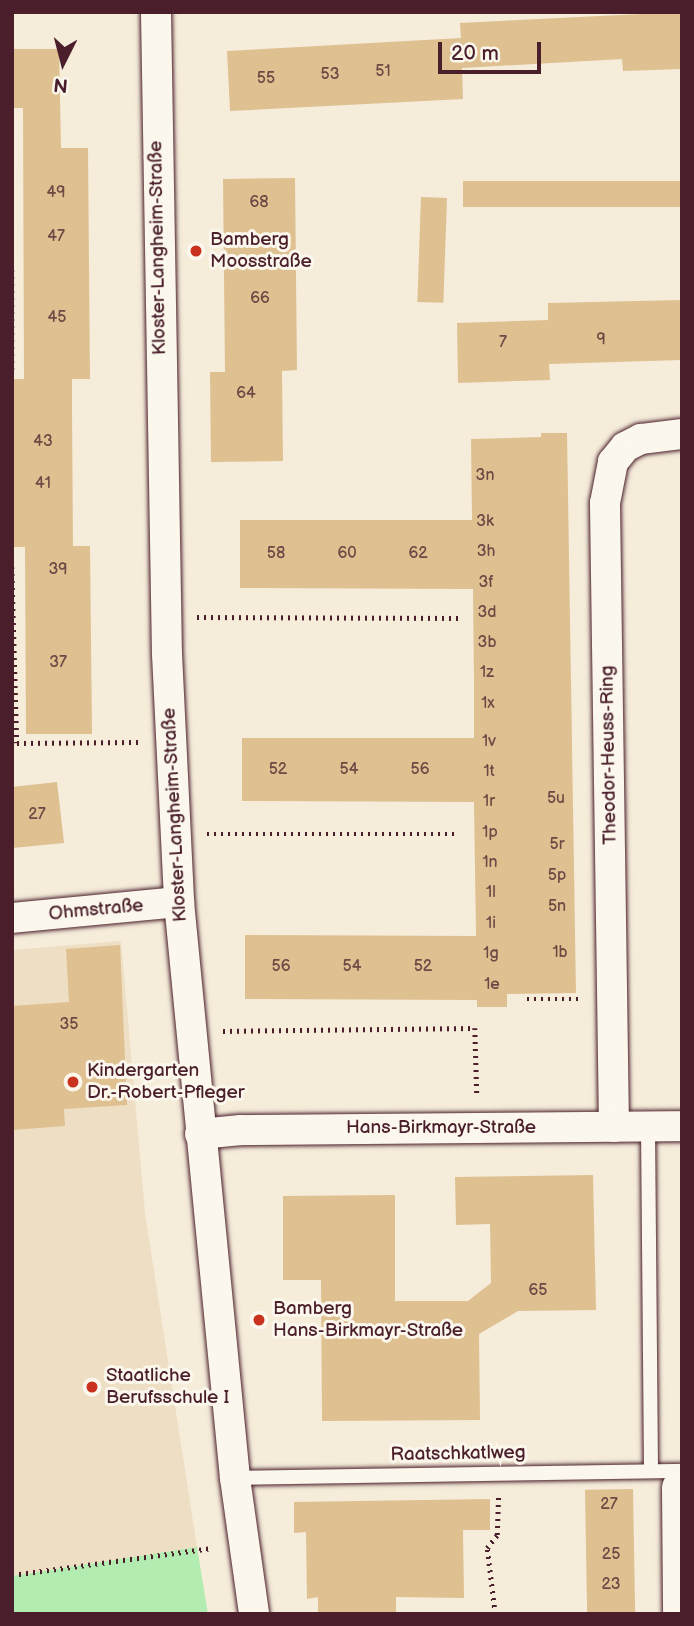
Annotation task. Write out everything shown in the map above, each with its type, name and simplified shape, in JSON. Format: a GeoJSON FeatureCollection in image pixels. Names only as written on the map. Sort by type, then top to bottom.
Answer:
{"type":"FeatureCollection","features":[{"type":"Feature","properties":{"kind":"street","name":"Kloster-Langheim-Straße"},"geometry":{"type":"LineString","coordinates":[[156,12],[166,617],[179,902],[235,1478],[254,1614]]}},
{"type":"Feature","properties":{"kind":"street","name":"Theodor-Heuss-Ring"},"geometry":{"type":"LineString","coordinates":[[614,1127],[605,503],[613,462],[625,447],[640,439],[682,434]]}},
{"type":"Feature","properties":{"kind":"street","name":"Ohmstraße"},"geometry":{"type":"LineString","coordinates":[[12,918],[179,902]]}},
{"type":"Feature","properties":{"kind":"street","name":"Hans-Birkmayr-Straße"},"geometry":{"type":"LineString","coordinates":[[200,1134],[682,1125]]}},
{"type":"Feature","properties":{"kind":"street"},"geometry":{"type":"LineString","coordinates":[[678,1614],[679,1476]]}},
{"type":"Feature","properties":{"kind":"lane"},"geometry":{"type":"LineString","coordinates":[[648,1126],[651,1471]]}},
{"type":"Feature","properties":{"kind":"lane","name":"Raatschkatlweg"},"geometry":{"type":"LineString","coordinates":[[235,1478],[651,1471],[679,1476]]}},
{"type":"Feature","properties":{"kind":"path"},"geometry":{"type":"LineString","coordinates":[[12,270],[12,372]]}},
{"type":"Feature","properties":{"kind":"path"},"geometry":{"type":"LineString","coordinates":[[12,568],[17,743],[171,742]]}},
{"type":"Feature","properties":{"kind":"path"},"geometry":{"type":"LineString","coordinates":[[166,617],[459,618]]}},
{"type":"Feature","properties":{"kind":"path"},"geometry":{"type":"LineString","coordinates":[[176,834],[458,834]]}},
{"type":"Feature","properties":{"kind":"path"},"geometry":{"type":"LineString","coordinates":[[527,999],[591,999]]}},
{"type":"Feature","properties":{"kind":"path"},"geometry":{"type":"LineString","coordinates":[[191,1032],[475,1028],[478,1128]]}},
{"type":"Feature","properties":{"kind":"path"},"geometry":{"type":"LineString","coordinates":[[495,1614],[487,1548],[498,1535],[498,1472]]}},
{"type":"Feature","properties":{"kind":"path"},"geometry":{"type":"LineString","coordinates":[[12,1575],[243,1545]]}},
{"type":"Feature","properties":{"kind":"shaded area","name":"Staatliche Berufsschule I"},"geometry":{"type":"Polygon","coordinates":[[[121,941],[145,1213],[197,1547],[12,1576],[12,950],[121,941]]]}},
{"type":"Feature","properties":{"kind":"green space"},"geometry":{"type":"Polygon","coordinates":[[[197,1547],[208,1614],[12,1614],[12,1576],[197,1547]]]}},
{"type":"Feature","properties":{"kind":"building"},"geometry":{"type":"Polygon","coordinates":[[[682,12],[682,69],[623,71],[622,59],[462,68],[463,99],[230,111],[227,51],[461,38],[460,23],[682,12]]]}},
{"type":"Feature","properties":{"kind":"building"},"geometry":{"type":"Polygon","coordinates":[[[12,49],[59,49],[61,148],[88,148],[90,379],[72,379],[72,407],[73,546],[90,546],[92,734],[26,734],[25,547],[14,547],[13,379],[24,379],[23,108],[12,108],[12,49]]]}},
{"type":"Feature","properties":{"kind":"building"},"geometry":{"type":"Polygon","coordinates":[[[295,178],[297,370],[282,371],[283,461],[211,462],[210,372],[225,372],[223,179],[295,178]]]}},
{"type":"Feature","properties":{"kind":"building"},"geometry":{"type":"Polygon","coordinates":[[[463,181],[682,181],[682,207],[463,207],[463,181]]]}},
{"type":"Feature","properties":{"kind":"building"},"geometry":{"type":"Polygon","coordinates":[[[421,197],[447,198],[443,303],[417,302],[421,197]]]}},
{"type":"Feature","properties":{"kind":"building"},"geometry":{"type":"Polygon","coordinates":[[[682,300],[682,360],[549,364],[550,380],[458,383],[457,323],[548,320],[548,303],[682,300]]]}},
{"type":"Feature","properties":{"kind":"building"},"geometry":{"type":"Polygon","coordinates":[[[541,433],[567,433],[576,993],[507,994],[507,1007],[477,1007],[477,1000],[245,999],[245,935],[476,936],[474,802],[242,801],[242,738],[474,738],[474,681],[473,589],[240,588],[240,520],[472,520],[471,439],[541,437],[541,433]]]}},
{"type":"Feature","properties":{"kind":"building"},"geometry":{"type":"Polygon","coordinates":[[[57,782],[64,843],[12,848],[12,787],[57,782]]]}},
{"type":"Feature","properties":{"kind":"building"},"geometry":{"type":"Polygon","coordinates":[[[120,945],[127,1105],[64,1109],[65,1126],[12,1130],[12,1006],[69,1002],[66,949],[120,945]]]}},
{"type":"Feature","properties":{"kind":"building"},"geometry":{"type":"Polygon","coordinates":[[[593,1175],[596,1310],[518,1311],[479,1334],[480,1420],[322,1421],[321,1280],[283,1280],[283,1196],[395,1195],[395,1301],[468,1301],[491,1283],[490,1224],[456,1225],[455,1177],[593,1175]]]}},
{"type":"Feature","properties":{"kind":"building"},"geometry":{"type":"Polygon","coordinates":[[[633,1489],[635,1614],[587,1614],[585,1490],[633,1489]]]}},
{"type":"Feature","properties":{"kind":"building"},"geometry":{"type":"Polygon","coordinates":[[[490,1499],[490,1530],[463,1530],[464,1598],[396,1597],[396,1614],[318,1614],[318,1597],[307,1599],[306,1532],[294,1533],[294,1502],[490,1499]]]}},
{"type":"Feature","properties":{"kind":"place","name":"Bamberg Moosstraße"},"geometry":{"type":"Point","coordinates":[196,251]}},
{"type":"Feature","properties":{"kind":"place","name":"Kindergarten Dr.-Robert-Pfleger"},"geometry":{"type":"Point","coordinates":[73,1082]}},
{"type":"Feature","properties":{"kind":"place","name":"Bamberg Hans-Birkmayr-Straße"},"geometry":{"type":"Point","coordinates":[259,1320]}},
{"type":"Feature","properties":{"kind":"place","name":"Staatliche Berufsschule I"},"geometry":{"type":"Point","coordinates":[92,1387]}}]}
